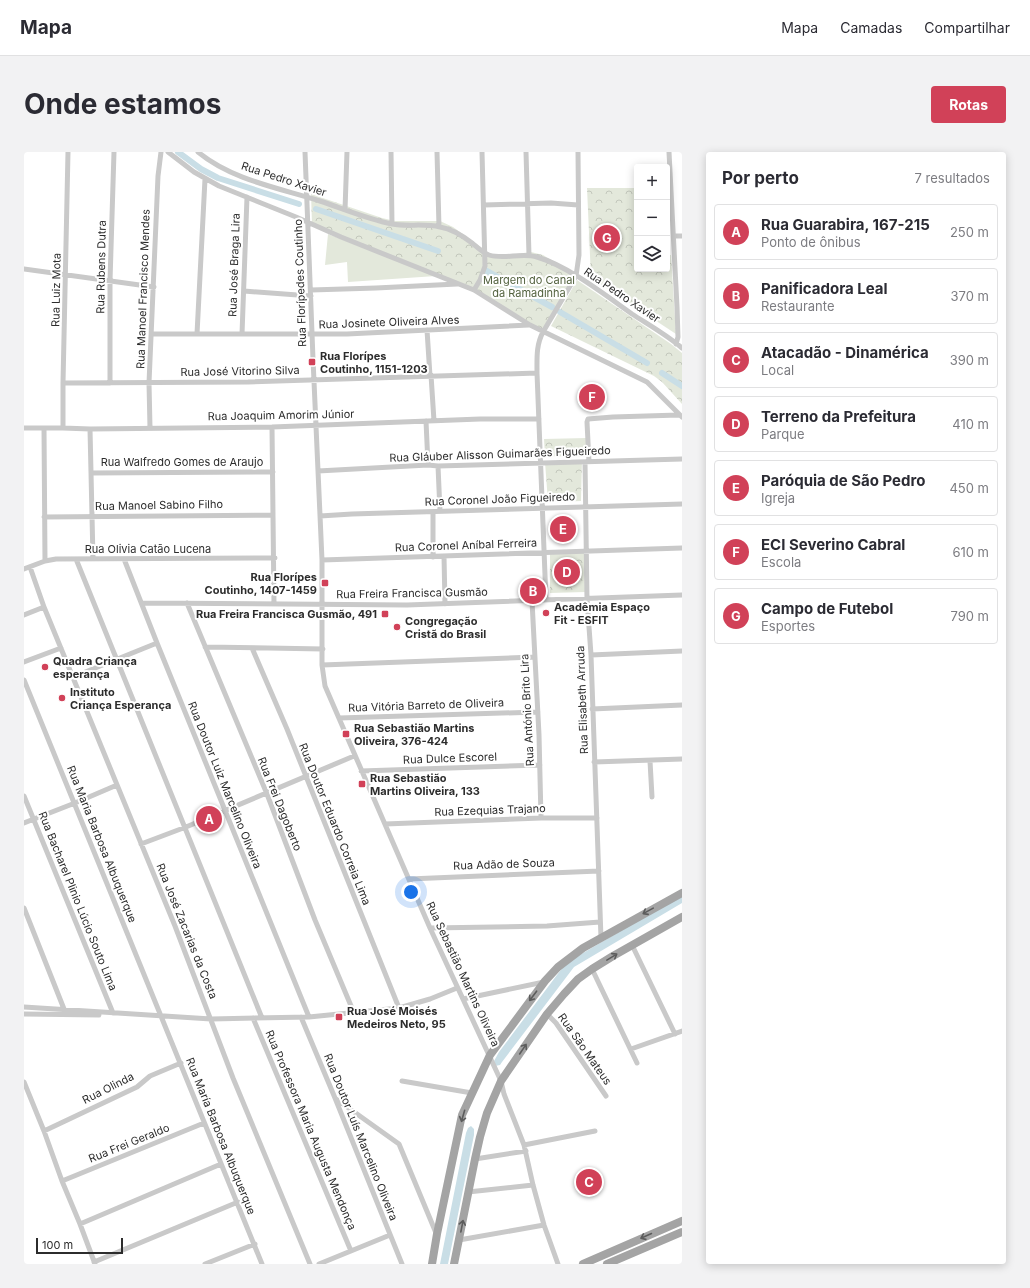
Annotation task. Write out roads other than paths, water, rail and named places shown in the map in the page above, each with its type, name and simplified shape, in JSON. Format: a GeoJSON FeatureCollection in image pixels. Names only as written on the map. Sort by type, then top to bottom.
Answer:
{"type":"FeatureCollection","features":[{"type":"Feature","properties":{"kind":"main road"},"geometry":{"type":"LineString","coordinates":[[432,1264],[462,1116],[490,1055],[545,981],[558,968],[601,938],[682,893]]}},
{"type":"Feature","properties":{"kind":"main road"},"geometry":{"type":"LineString","coordinates":[[454,1264],[475,1159],[487,1113],[501,1081],[547,1014],[564,994],[592,969],[682,917]]}},
{"type":"Feature","properties":{"kind":"main road"},"geometry":{"type":"LineString","coordinates":[[583,1264],[682,1221]]}},
{"type":"Feature","properties":{"kind":"main road"},"geometry":{"type":"LineString","coordinates":[[607,1264],[682,1232]]}},
{"type":"Feature","properties":{"kind":"street","name":"Rua Luiz Mota"},"geometry":{"type":"LineString","coordinates":[[64,428],[63,383],[68,152]]}},
{"type":"Feature","properties":{"kind":"street","name":"Rua Rubens Dutra"},"geometry":{"type":"LineString","coordinates":[[110,383],[110,281],[114,152]]}},
{"type":"Feature","properties":{"kind":"street","name":"Rua Manoel Francisco Mendes"},"geometry":{"type":"LineString","coordinates":[[150,428],[149,383],[158,176],[161,152]]}},
{"type":"Feature","properties":{"kind":"street"},"geometry":{"type":"LineString","coordinates":[[168,152],[205,179],[219,186],[474,290],[543,332],[647,382],[681,416]]}},
{"type":"Feature","properties":{"kind":"street","name":"Rua Pedro Xavier"},"geometry":{"type":"LineString","coordinates":[[198,152],[217,165],[233,172],[278,189],[345,210],[392,224],[439,226],[456,233],[484,253],[498,257],[529,255],[544,259],[576,276],[682,348]]}},
{"type":"Feature","properties":{"kind":"street","name":"Rua Florípedes Coutinho"},"geometry":{"type":"LineString","coordinates":[[305,152],[323,605]]}},
{"type":"Feature","properties":{"kind":"street"},"geometry":{"type":"LineString","coordinates":[[345,210],[347,152]]}},
{"type":"Feature","properties":{"kind":"street"},"geometry":{"type":"LineString","coordinates":[[391,152],[392,224]]}},
{"type":"Feature","properties":{"kind":"street"},"geometry":{"type":"LineString","coordinates":[[437,152],[439,226]]}},
{"type":"Feature","properties":{"kind":"street"},"geometry":{"type":"LineString","coordinates":[[474,290],[484,273],[485,266],[482,152]]}},
{"type":"Feature","properties":{"kind":"street"},"geometry":{"type":"LineString","coordinates":[[526,152],[529,255]]}},
{"type":"Feature","properties":{"kind":"street"},"geometry":{"type":"LineString","coordinates":[[546,600],[537,373],[538,346],[539,339],[576,276],[579,255],[578,152]]}},
{"type":"Feature","properties":{"kind":"street"},"geometry":{"type":"LineString","coordinates":[[669,152],[678,330],[676,344]]}},
{"type":"Feature","properties":{"kind":"street"},"geometry":{"type":"LineString","coordinates":[[197,334],[205,179]]}},
{"type":"Feature","properties":{"kind":"street","name":"Rua José Braga Lira"},"geometry":{"type":"LineString","coordinates":[[242,334],[247,197]]}},
{"type":"Feature","properties":{"kind":"street"},"geometry":{"type":"LineString","coordinates":[[484,205],[578,205]]}},
{"type":"Feature","properties":{"kind":"street"},"geometry":{"type":"LineString","coordinates":[[674,236],[682,236]]}},
{"type":"Feature","properties":{"kind":"street"},"geometry":{"type":"LineString","coordinates":[[24,269],[154,287]]}},
{"type":"Feature","properties":{"kind":"street"},"geometry":{"type":"LineString","coordinates":[[244,291],[311,293],[460,284]]}},
{"type":"Feature","properties":{"kind":"street","name":"Rua Josinete Oliveira Alves"},"geometry":{"type":"LineString","coordinates":[[152,334],[312,334],[530,325]]}},
{"type":"Feature","properties":{"kind":"street"},"geometry":{"type":"LineString","coordinates":[[427,330],[434,421]]}},
{"type":"Feature","properties":{"kind":"street","name":"Rua José Vitorino Silva"},"geometry":{"type":"LineString","coordinates":[[63,383],[314,380],[537,373]]}},
{"type":"Feature","properties":{"kind":"street","name":"Rua Elisabeth Arruda"},"geometry":{"type":"LineString","coordinates":[[601,938],[591,655],[587,599],[587,422],[588,419],[613,417],[681,416]]}},
{"type":"Feature","properties":{"kind":"street","name":"Rua Joaquim Amorim Júnior"},"geometry":{"type":"LineString","coordinates":[[24,428],[90,429],[272,427],[426,421],[539,419]]}},
{"type":"Feature","properties":{"kind":"street"},"geometry":{"type":"LineString","coordinates":[[426,421],[428,465]]}},
{"type":"Feature","properties":{"kind":"street"},"geometry":{"type":"LineString","coordinates":[[272,427],[275,558],[274,604]]}},
{"type":"Feature","properties":{"kind":"street"},"geometry":{"type":"LineString","coordinates":[[44,428],[45,561]]}},
{"type":"Feature","properties":{"kind":"street"},"geometry":{"type":"LineString","coordinates":[[90,429],[93,559]]}},
{"type":"Feature","properties":{"kind":"street","name":"Rua Gláuber Alisson Guimarães Figueiredo"},"geometry":{"type":"LineString","coordinates":[[318,471],[428,465],[438,466],[682,459]]}},
{"type":"Feature","properties":{"kind":"street"},"geometry":{"type":"LineString","coordinates":[[438,466],[440,511]]}},
{"type":"Feature","properties":{"kind":"street","name":"Rua Walfredo Gomes de Araujo"},"geometry":{"type":"LineString","coordinates":[[91,473],[273,472]]}},
{"type":"Feature","properties":{"kind":"street","name":"Rua Coronel João Figueiredo"},"geometry":{"type":"LineString","coordinates":[[320,516],[542,507],[682,504]]}},
{"type":"Feature","properties":{"kind":"street"},"geometry":{"type":"LineString","coordinates":[[433,512],[433,557]]}},
{"type":"Feature","properties":{"kind":"street","name":"Rua Manoel Sabino Filho"},"geometry":{"type":"LineString","coordinates":[[44,517],[273,514]]}},
{"type":"Feature","properties":{"kind":"street","name":"Rua Coronel Aníbal Ferreira"},"geometry":{"type":"LineString","coordinates":[[322,560],[682,548]]}},
{"type":"Feature","properties":{"kind":"street"},"geometry":{"type":"LineString","coordinates":[[444,556],[445,604]]}},
{"type":"Feature","properties":{"kind":"street","name":"Rua Olivia Catão Lucena"},"geometry":{"type":"LineString","coordinates":[[24,569],[45,561],[56,559],[275,558]]}},
{"type":"Feature","properties":{"kind":"street","name":"Rua Professora Maria Augusta Mendonça"},"geometry":{"type":"LineString","coordinates":[[76,559],[186,827],[262,1018]]}},
{"type":"Feature","properties":{"kind":"street","name":"Rua Doutor Luiz Marcelino Oliveira"},"geometry":{"type":"LineString","coordinates":[[124,559],[309,1017]]}},
{"type":"Feature","properties":{"kind":"street","name":"Rua José Zacarias da Costa"},"geometry":{"type":"LineString","coordinates":[[30,567],[44,607],[117,784],[233,1078],[310,1264]]}},
{"type":"Feature","properties":{"kind":"street","name":"Rua Freira Francisca Gusmão"},"geometry":{"type":"LineString","coordinates":[[142,603],[323,605],[445,604],[682,595]]}},
{"type":"Feature","properties":{"kind":"street","name":"Rua António Brito Lira"},"geometry":{"type":"LineString","coordinates":[[532,601],[538,712],[541,818]]}},
{"type":"Feature","properties":{"kind":"street","name":"Rua Frei Dagoberto"},"geometry":{"type":"LineString","coordinates":[[187,603],[354,1013]]}},
{"type":"Feature","properties":{"kind":"street","name":"Rua Sebastião Martins Oliveira"},"geometry":{"type":"LineString","coordinates":[[323,605],[322,665],[325,686],[354,756],[362,771],[430,928],[501,1081],[504,1094],[524,1144],[533,1185],[544,1224],[558,1264]]}},
{"type":"Feature","properties":{"kind":"street"},"geometry":{"type":"LineString","coordinates":[[24,615],[44,607]]}},
{"type":"Feature","properties":{"kind":"street"},"geometry":{"type":"LineString","coordinates":[[73,678],[157,643]]}},
{"type":"Feature","properties":{"kind":"street"},"geometry":{"type":"LineString","coordinates":[[205,647],[323,649]]}},
{"type":"Feature","properties":{"kind":"street"},"geometry":{"type":"LineString","coordinates":[[24,662],[61,648]]}},
{"type":"Feature","properties":{"kind":"street","name":"Rua Doutor Eduardo Correia Lima"},"geometry":{"type":"LineString","coordinates":[[252,648],[287,729],[398,1008]]}},
{"type":"Feature","properties":{"kind":"street"},"geometry":{"type":"LineString","coordinates":[[591,655],[682,651]]}},
{"type":"Feature","properties":{"kind":"street"},"geometry":{"type":"LineString","coordinates":[[322,665],[534,657]]}},
{"type":"Feature","properties":{"kind":"street","name":"Rua Maria Barbosa Albuquerque"},"geometry":{"type":"LineString","coordinates":[[24,680],[162,1016]]}},
{"type":"Feature","properties":{"kind":"street"},"geometry":{"type":"LineString","coordinates":[[592,709],[682,705]]}},
{"type":"Feature","properties":{"kind":"street","name":"Rua Vitória Barreto de Oliveira"},"geometry":{"type":"LineString","coordinates":[[339,718],[538,712]]}},
{"type":"Feature","properties":{"kind":"street"},"geometry":{"type":"LineString","coordinates":[[141,844],[266,794],[354,756]]}},
{"type":"Feature","properties":{"kind":"street"},"geometry":{"type":"LineString","coordinates":[[594,762],[682,759]]}},
{"type":"Feature","properties":{"kind":"street"},"geometry":{"type":"LineString","coordinates":[[650,761],[652,797]]}},
{"type":"Feature","properties":{"kind":"street","name":"Rua Dulce Escorel"},"geometry":{"type":"LineString","coordinates":[[362,771],[540,765]]}},
{"type":"Feature","properties":{"kind":"street"},"geometry":{"type":"LineString","coordinates":[[24,823],[75,803],[117,784]]}},
{"type":"Feature","properties":{"kind":"street","name":"Rua Bacharel Plinio Lúcio Souto Lima"},"geometry":{"type":"LineString","coordinates":[[24,796],[112,1013]]}},
{"type":"Feature","properties":{"kind":"street","name":"Rua Ezequias Trajano"},"geometry":{"type":"LineString","coordinates":[[385,824],[541,818],[597,818]]}},
{"type":"Feature","properties":{"kind":"street","name":"Rua Adão de Souza"},"geometry":{"type":"LineString","coordinates":[[409,879],[599,871]]}},
{"type":"Feature","properties":{"kind":"street"},"geometry":{"type":"LineString","coordinates":[[24,908],[64,1009]]}},
{"type":"Feature","properties":{"kind":"street"},"geometry":{"type":"LineString","coordinates":[[430,928],[547,926],[600,922]]}},
{"type":"Feature","properties":{"kind":"street"},"geometry":{"type":"LineString","coordinates":[[632,945],[637,952],[675,1034]]}},
{"type":"Feature","properties":{"kind":"street"},"geometry":{"type":"LineString","coordinates":[[592,969],[631,1049],[636,1063]]}},
{"type":"Feature","properties":{"kind":"street"},"geometry":{"type":"LineString","coordinates":[[463,999],[545,981]]}},
{"type":"Feature","properties":{"kind":"street"},"geometry":{"type":"LineString","coordinates":[[24,1007],[211,1019],[309,1017],[398,1008],[430,999],[457,988]]}},
{"type":"Feature","properties":{"kind":"street"},"geometry":{"type":"LineString","coordinates":[[24,1014],[162,1016]]}},
{"type":"Feature","properties":{"kind":"street","name":"Rua São Mateus"},"geometry":{"type":"LineString","coordinates":[[547,1014],[556,1023],[606,1096]]}},
{"type":"Feature","properties":{"kind":"street","name":"Rua María Barbosa Albuquerque"},"geometry":{"type":"LineString","coordinates":[[162,1016],[262,1264]]}},
{"type":"Feature","properties":{"kind":"street","name":"Rua Doutor Luís Marcelino Oliveira"},"geometry":{"type":"LineString","coordinates":[[301,1017],[402,1264]]}},
{"type":"Feature","properties":{"kind":"street","name":"Rua Professora Maria Augusta Mendonça"},"geometry":{"type":"LineString","coordinates":[[253,1018],[351,1251]]}},
{"type":"Feature","properties":{"kind":"street"},"geometry":{"type":"LineString","coordinates":[[631,1049],[682,1031]]}},
{"type":"Feature","properties":{"kind":"street","name":"Rua Olinda"},"geometry":{"type":"LineString","coordinates":[[44,1131],[137,1087],[150,1076],[181,1063]]}},
{"type":"Feature","properties":{"kind":"street"},"geometry":{"type":"LineString","coordinates":[[402,1081],[472,1093]]}},
{"type":"Feature","properties":{"kind":"street"},"geometry":{"type":"LineString","coordinates":[[24,1082],[95,1263],[238,1202]]}},
{"type":"Feature","properties":{"kind":"street"},"geometry":{"type":"LineString","coordinates":[[335,1098],[399,1144],[437,1234]]}},
{"type":"Feature","properties":{"kind":"street","name":"Rua Frei Geraldo"},"geometry":{"type":"LineString","coordinates":[[62,1181],[204,1123]]}},
{"type":"Feature","properties":{"kind":"street"},"geometry":{"type":"LineString","coordinates":[[524,1144],[595,1130]]}},
{"type":"Feature","properties":{"kind":"street"},"geometry":{"type":"LineString","coordinates":[[475,1159],[526,1151]]}},
{"type":"Feature","properties":{"kind":"street"},"geometry":{"type":"LineString","coordinates":[[80,1224],[221,1164]]}},
{"type":"Feature","properties":{"kind":"street"},"geometry":{"type":"LineString","coordinates":[[468,1192],[533,1185]]}},
{"type":"Feature","properties":{"kind":"street"},"geometry":{"type":"LineString","coordinates":[[459,1240],[544,1224]]}},
{"type":"Feature","properties":{"kind":"street"},"geometry":{"type":"LineString","coordinates":[[319,1264],[390,1235]]}},
{"type":"Feature","properties":{"kind":"street"},"geometry":{"type":"LineString","coordinates":[[205,1264],[255,1244]]}},
{"type":"Feature","properties":{"kind":"water"},"geometry":{"type":"Polygon","coordinates":[[[682,895],[682,903],[574,967],[500,1065],[495,1066],[494,1061],[499,1052],[566,963],[682,895]]]}},
{"type":"Feature","properties":{"kind":"water"},"geometry":{"type":"Polygon","coordinates":[[[471,1126],[474,1129],[474,1135],[448,1264],[440,1264],[466,1133],[468,1128],[471,1126]]]}},
{"type":"Feature","properties":{"kind":"waterway"},"geometry":{"type":"LineString","coordinates":[[178,152],[201,169],[218,178],[299,204]]}},
{"type":"Feature","properties":{"kind":"waterway"},"geometry":{"type":"LineString","coordinates":[[316,209],[438,251]]}},
{"type":"Feature","properties":{"kind":"waterway"},"geometry":{"type":"LineString","coordinates":[[485,270],[552,307]]}},
{"type":"Feature","properties":{"kind":"waterway"},"geometry":{"type":"LineString","coordinates":[[560,312],[647,363]]}},
{"type":"Feature","properties":{"kind":"waterway"},"geometry":{"type":"LineString","coordinates":[[662,373],[682,386]]}},
{"type":"Feature","properties":{"kind":"place","name":"Campo de Futebol"},"geometry":{"type":"Point","coordinates":[607,238]}},
{"type":"Feature","properties":{"kind":"place","name":"Rua Florípes Coutinho, 1151-1203"},"geometry":{"type":"Point","coordinates":[312,362]}},
{"type":"Feature","properties":{"kind":"place","name":"ECI Severino Cabral"},"geometry":{"type":"Point","coordinates":[592,397]}},
{"type":"Feature","properties":{"kind":"place","name":"Paróquia de São Pedro"},"geometry":{"type":"Point","coordinates":[563,529]}},
{"type":"Feature","properties":{"kind":"place","name":"Terreno da Prefeitura"},"geometry":{"type":"Point","coordinates":[567,572]}},
{"type":"Feature","properties":{"kind":"place","name":"Rua Florípes Coutinho, 1407-1459"},"geometry":{"type":"Point","coordinates":[325,583]}},
{"type":"Feature","properties":{"kind":"place","name":"Panificadora Leal"},"geometry":{"type":"Point","coordinates":[533,591]}},
{"type":"Feature","properties":{"kind":"place","name":"Acadêmia Espaço Fit - ESFIT"},"geometry":{"type":"Point","coordinates":[546,613]}},
{"type":"Feature","properties":{"kind":"place","name":"Rua Freira Francisca Gusmão, 491"},"geometry":{"type":"Point","coordinates":[385,614]}},
{"type":"Feature","properties":{"kind":"place","name":"Congregação Cristã do Brasil"},"geometry":{"type":"Point","coordinates":[397,627]}},
{"type":"Feature","properties":{"kind":"place","name":"Quadra Criança esperança"},"geometry":{"type":"Point","coordinates":[45,667]}},
{"type":"Feature","properties":{"kind":"place","name":"Instituto Criança Esperança"},"geometry":{"type":"Point","coordinates":[62,698]}},
{"type":"Feature","properties":{"kind":"place","name":"Rua Sebastião Martins Oliveira, 376-424"},"geometry":{"type":"Point","coordinates":[346,734]}},
{"type":"Feature","properties":{"kind":"place","name":"Rua Sebastião Martins Oliveira, 133"},"geometry":{"type":"Point","coordinates":[362,784]}},
{"type":"Feature","properties":{"kind":"place","name":"Rua Guarabira, 167-215"},"geometry":{"type":"Point","coordinates":[209,819]}},
{"type":"Feature","properties":{"kind":"place","name":"Rua José Moisés Medeiros Neto, 95"},"geometry":{"type":"Point","coordinates":[339,1017]}},
{"type":"Feature","properties":{"kind":"place","name":"Atacadão - Dinamérica"},"geometry":{"type":"Point","coordinates":[589,1182]}},
{"type":"Feature","properties":{"kind":"park label","name":"Margem do Canal da Ramadinha"},"geometry":{"type":"Point","coordinates":[529,286]}}]}
